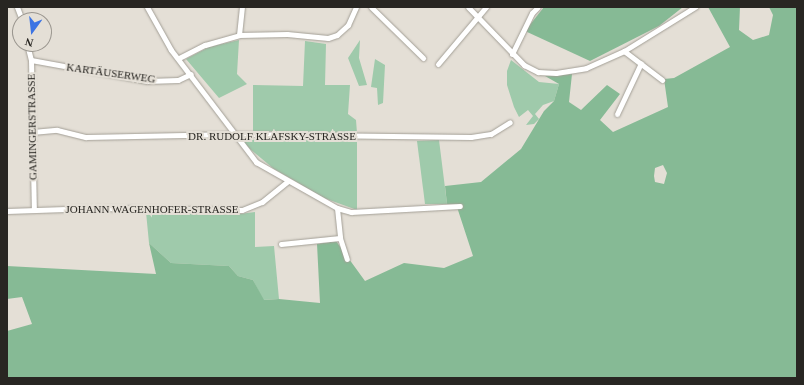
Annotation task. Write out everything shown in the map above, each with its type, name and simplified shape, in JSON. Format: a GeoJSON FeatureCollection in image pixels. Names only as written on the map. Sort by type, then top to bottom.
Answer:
{"type":"FeatureCollection","features":[{"type":"Feature","properties":{"kind":"street"},"geometry":{"type":"LineString","coordinates":[[147,7],[171,50],[179,58],[256,162],[337,208],[371,213],[460,206]]}},
{"type":"Feature","properties":{"kind":"street"},"geometry":{"type":"LineString","coordinates":[[239,35],[242,7]]}},
{"type":"Feature","properties":{"kind":"street"},"geometry":{"type":"LineString","coordinates":[[179,58],[205,45],[239,35],[287,34],[328,38],[337,35],[348,25],[356,7]]}},
{"type":"Feature","properties":{"kind":"street"},"geometry":{"type":"LineString","coordinates":[[371,7],[423,58]]}},
{"type":"Feature","properties":{"kind":"street"},"geometry":{"type":"LineString","coordinates":[[468,7],[524,65],[538,72],[556,73],[586,68],[624,52],[694,7]]}},
{"type":"Feature","properties":{"kind":"street"},"geometry":{"type":"LineString","coordinates":[[438,64],[476,17],[486,7]]}},
{"type":"Feature","properties":{"kind":"street"},"geometry":{"type":"LineString","coordinates":[[512,54],[532,13],[538,7]]}},
{"type":"Feature","properties":{"kind":"street","name":"GAMINGERSTRASSE"},"geometry":{"type":"LineString","coordinates":[[30,52],[31,60],[34,210]]}},
{"type":"Feature","properties":{"kind":"street"},"geometry":{"type":"LineString","coordinates":[[624,52],[641,63],[662,80]]}},
{"type":"Feature","properties":{"kind":"street","name":"KARTÄUSERWEG"},"geometry":{"type":"LineString","coordinates":[[31,60],[147,81],[178,80],[191,74]]}},
{"type":"Feature","properties":{"kind":"street"},"geometry":{"type":"LineString","coordinates":[[617,114],[641,63]]}},
{"type":"Feature","properties":{"kind":"street","name":"DR. RUDOLF KLAFSKY-STRASSE"},"geometry":{"type":"LineString","coordinates":[[32,132],[58,130],[86,137],[234,134],[471,137],[492,134],[510,122]]}},
{"type":"Feature","properties":{"kind":"street","name":"JOHANN WAGENHOFER-STRASSE"},"geometry":{"type":"LineString","coordinates":[[7,211],[95,208],[242,210],[262,202],[288,181]]}},
{"type":"Feature","properties":{"kind":"street"},"geometry":{"type":"LineString","coordinates":[[337,208],[340,238],[347,259]]}},
{"type":"Feature","properties":{"kind":"street"},"geometry":{"type":"LineString","coordinates":[[281,244],[340,238]]}},
{"type":"Feature","properties":{"kind":"green space"},"geometry":{"type":"Polygon","coordinates":[[[544,7],[683,7],[659,26],[590,61],[525,31],[544,7]]]}},
{"type":"Feature","properties":{"kind":"green space"},"geometry":{"type":"Polygon","coordinates":[[[708,7],[740,7],[739,30],[753,40],[769,35],[773,15],[769,7],[797,7],[797,378],[7,378],[7,331],[32,324],[22,297],[7,299],[7,266],[156,274],[149,243],[171,263],[229,266],[238,276],[253,280],[264,300],[279,299],[320,303],[317,244],[336,241],[365,281],[404,263],[444,268],[473,256],[456,204],[447,204],[445,186],[481,182],[521,149],[544,111],[554,101],[559,84],[545,76],[572,74],[569,102],[581,110],[607,85],[620,94],[600,120],[613,132],[668,107],[664,79],[674,78],[730,47],[708,7]],[[663,165],[655,168],[655,182],[664,184],[667,173],[663,165]]]}},
{"type":"Feature","properties":{"kind":"green space"},"geometry":{"type":"Polygon","coordinates":[[[239,40],[237,74],[247,84],[219,98],[186,59],[209,47],[239,40]]]}},
{"type":"Feature","properties":{"kind":"green space"},"geometry":{"type":"Polygon","coordinates":[[[360,40],[359,58],[367,85],[359,86],[348,58],[360,40]]]}},
{"type":"Feature","properties":{"kind":"green space"},"geometry":{"type":"Polygon","coordinates":[[[305,41],[326,44],[325,85],[350,85],[348,114],[356,120],[357,133],[253,131],[253,85],[303,86],[305,41]]]}},
{"type":"Feature","properties":{"kind":"green space"},"geometry":{"type":"Polygon","coordinates":[[[375,59],[385,65],[383,103],[378,105],[377,88],[371,87],[375,59]]]}},
{"type":"Feature","properties":{"kind":"green space"},"geometry":{"type":"Polygon","coordinates":[[[511,60],[539,82],[559,84],[554,101],[543,105],[535,114],[539,119],[534,124],[526,125],[533,116],[528,110],[519,117],[514,107],[507,85],[507,71],[511,60]]]}},
{"type":"Feature","properties":{"kind":"green space"},"geometry":{"type":"Polygon","coordinates":[[[245,139],[357,141],[357,210],[324,198],[274,169],[243,143],[245,139]]]}},
{"type":"Feature","properties":{"kind":"green space"},"geometry":{"type":"Polygon","coordinates":[[[439,140],[447,204],[425,204],[417,141],[439,140]]]}},
{"type":"Feature","properties":{"kind":"green space"},"geometry":{"type":"Polygon","coordinates":[[[146,212],[232,215],[255,212],[255,247],[274,246],[279,299],[263,300],[253,280],[238,276],[229,266],[171,263],[149,243],[146,212]]]}}]}
